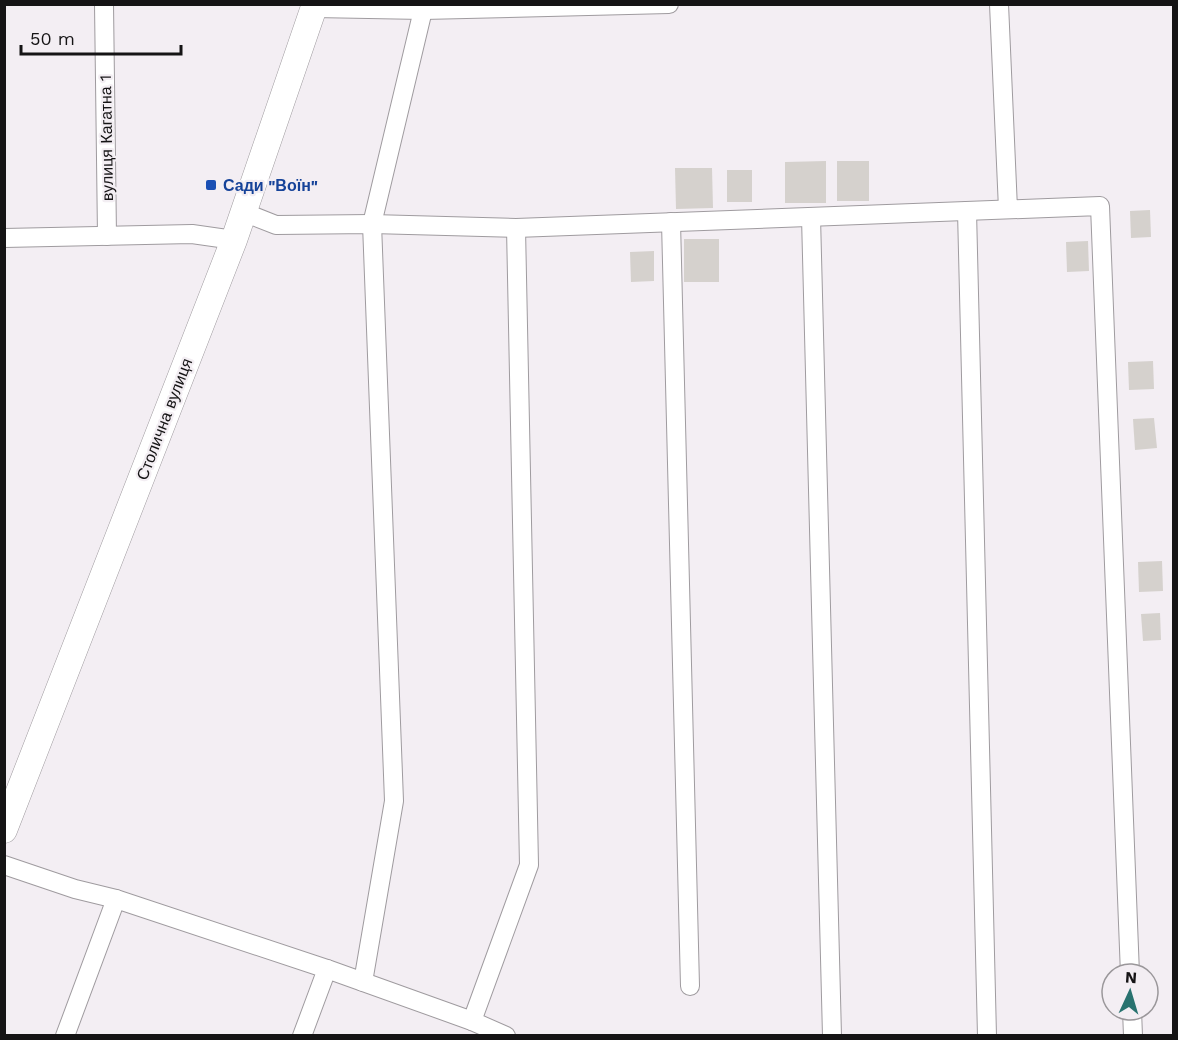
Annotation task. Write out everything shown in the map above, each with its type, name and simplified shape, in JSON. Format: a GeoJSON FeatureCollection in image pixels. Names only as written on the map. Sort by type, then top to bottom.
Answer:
{"type":"FeatureCollection","features":[{"type":"Feature","properties":{"kind":"main road","name":"Столична вулиця"},"geometry":{"type":"LineString","coordinates":[[4,830],[234,240],[315,6]]}},
{"type":"Feature","properties":{"kind":"street","name":"вулиця Кагатна 1"},"geometry":{"type":"LineString","coordinates":[[104,4],[107,236]]}},
{"type":"Feature","properties":{"kind":"street"},"geometry":{"type":"LineString","coordinates":[[315,6],[423,10],[669,4]]}},
{"type":"Feature","properties":{"kind":"street"},"geometry":{"type":"LineString","coordinates":[[999,4],[1008,209]]}},
{"type":"Feature","properties":{"kind":"street"},"geometry":{"type":"LineString","coordinates":[[363,982],[394,801],[372,224],[423,10]]}},
{"type":"Feature","properties":{"kind":"street"},"geometry":{"type":"LineString","coordinates":[[243,212],[276,225],[372,224],[516,228],[1100,206],[1130,962]]}},
{"type":"Feature","properties":{"kind":"street"},"geometry":{"type":"LineString","coordinates":[[967,211],[987,1035]]}},
{"type":"Feature","properties":{"kind":"street"},"geometry":{"type":"LineString","coordinates":[[811,217],[832,1035]]}},
{"type":"Feature","properties":{"kind":"street"},"geometry":{"type":"LineString","coordinates":[[672,222],[690,986]]}},
{"type":"Feature","properties":{"kind":"street"},"geometry":{"type":"LineString","coordinates":[[472,1021],[529,865],[516,228]]}},
{"type":"Feature","properties":{"kind":"street"},"geometry":{"type":"LineString","coordinates":[[4,238],[192,234],[234,240]]}},
{"type":"Feature","properties":{"kind":"street"},"geometry":{"type":"LineString","coordinates":[[4,866],[75,889],[116,899],[327,969],[506,1035]]}},
{"type":"Feature","properties":{"kind":"street"},"geometry":{"type":"LineString","coordinates":[[65,1035],[116,899]]}},
{"type":"Feature","properties":{"kind":"street"},"geometry":{"type":"LineString","coordinates":[[302,1035],[327,969]]}},
{"type":"Feature","properties":{"kind":"building"},"geometry":{"type":"Polygon","coordinates":[[[826,161],[826,203],[785,203],[785,162],[826,161]]]}},
{"type":"Feature","properties":{"kind":"building"},"geometry":{"type":"Polygon","coordinates":[[[837,161],[869,161],[869,201],[837,201],[837,161]]]}},
{"type":"Feature","properties":{"kind":"building"},"geometry":{"type":"Polygon","coordinates":[[[675,168],[712,168],[713,208],[676,209],[675,168]]]}},
{"type":"Feature","properties":{"kind":"building"},"geometry":{"type":"Polygon","coordinates":[[[727,170],[752,170],[752,202],[727,202],[727,170]]]}},
{"type":"Feature","properties":{"kind":"building"},"geometry":{"type":"Polygon","coordinates":[[[1150,210],[1151,237],[1131,238],[1130,211],[1150,210]]]}},
{"type":"Feature","properties":{"kind":"building"},"geometry":{"type":"Polygon","coordinates":[[[684,239],[719,239],[719,282],[684,282],[684,239]]]}},
{"type":"Feature","properties":{"kind":"building"},"geometry":{"type":"Polygon","coordinates":[[[1088,241],[1089,271],[1067,272],[1066,242],[1088,241]]]}},
{"type":"Feature","properties":{"kind":"building"},"geometry":{"type":"Polygon","coordinates":[[[654,251],[654,281],[631,282],[630,252],[654,251]]]}},
{"type":"Feature","properties":{"kind":"building"},"geometry":{"type":"Polygon","coordinates":[[[1153,361],[1154,389],[1129,390],[1128,362],[1153,361]]]}},
{"type":"Feature","properties":{"kind":"building"},"geometry":{"type":"Polygon","coordinates":[[[1154,418],[1157,448],[1135,450],[1133,419],[1154,418]]]}},
{"type":"Feature","properties":{"kind":"building"},"geometry":{"type":"Polygon","coordinates":[[[1162,561],[1163,591],[1139,592],[1138,562],[1162,561]]]}},
{"type":"Feature","properties":{"kind":"building"},"geometry":{"type":"Polygon","coordinates":[[[1160,613],[1161,640],[1143,641],[1141,614],[1160,613]]]}},
{"type":"Feature","properties":{"kind":"place","name":"Сади \"Воїн\""},"geometry":{"type":"Point","coordinates":[211,185]}}]}
